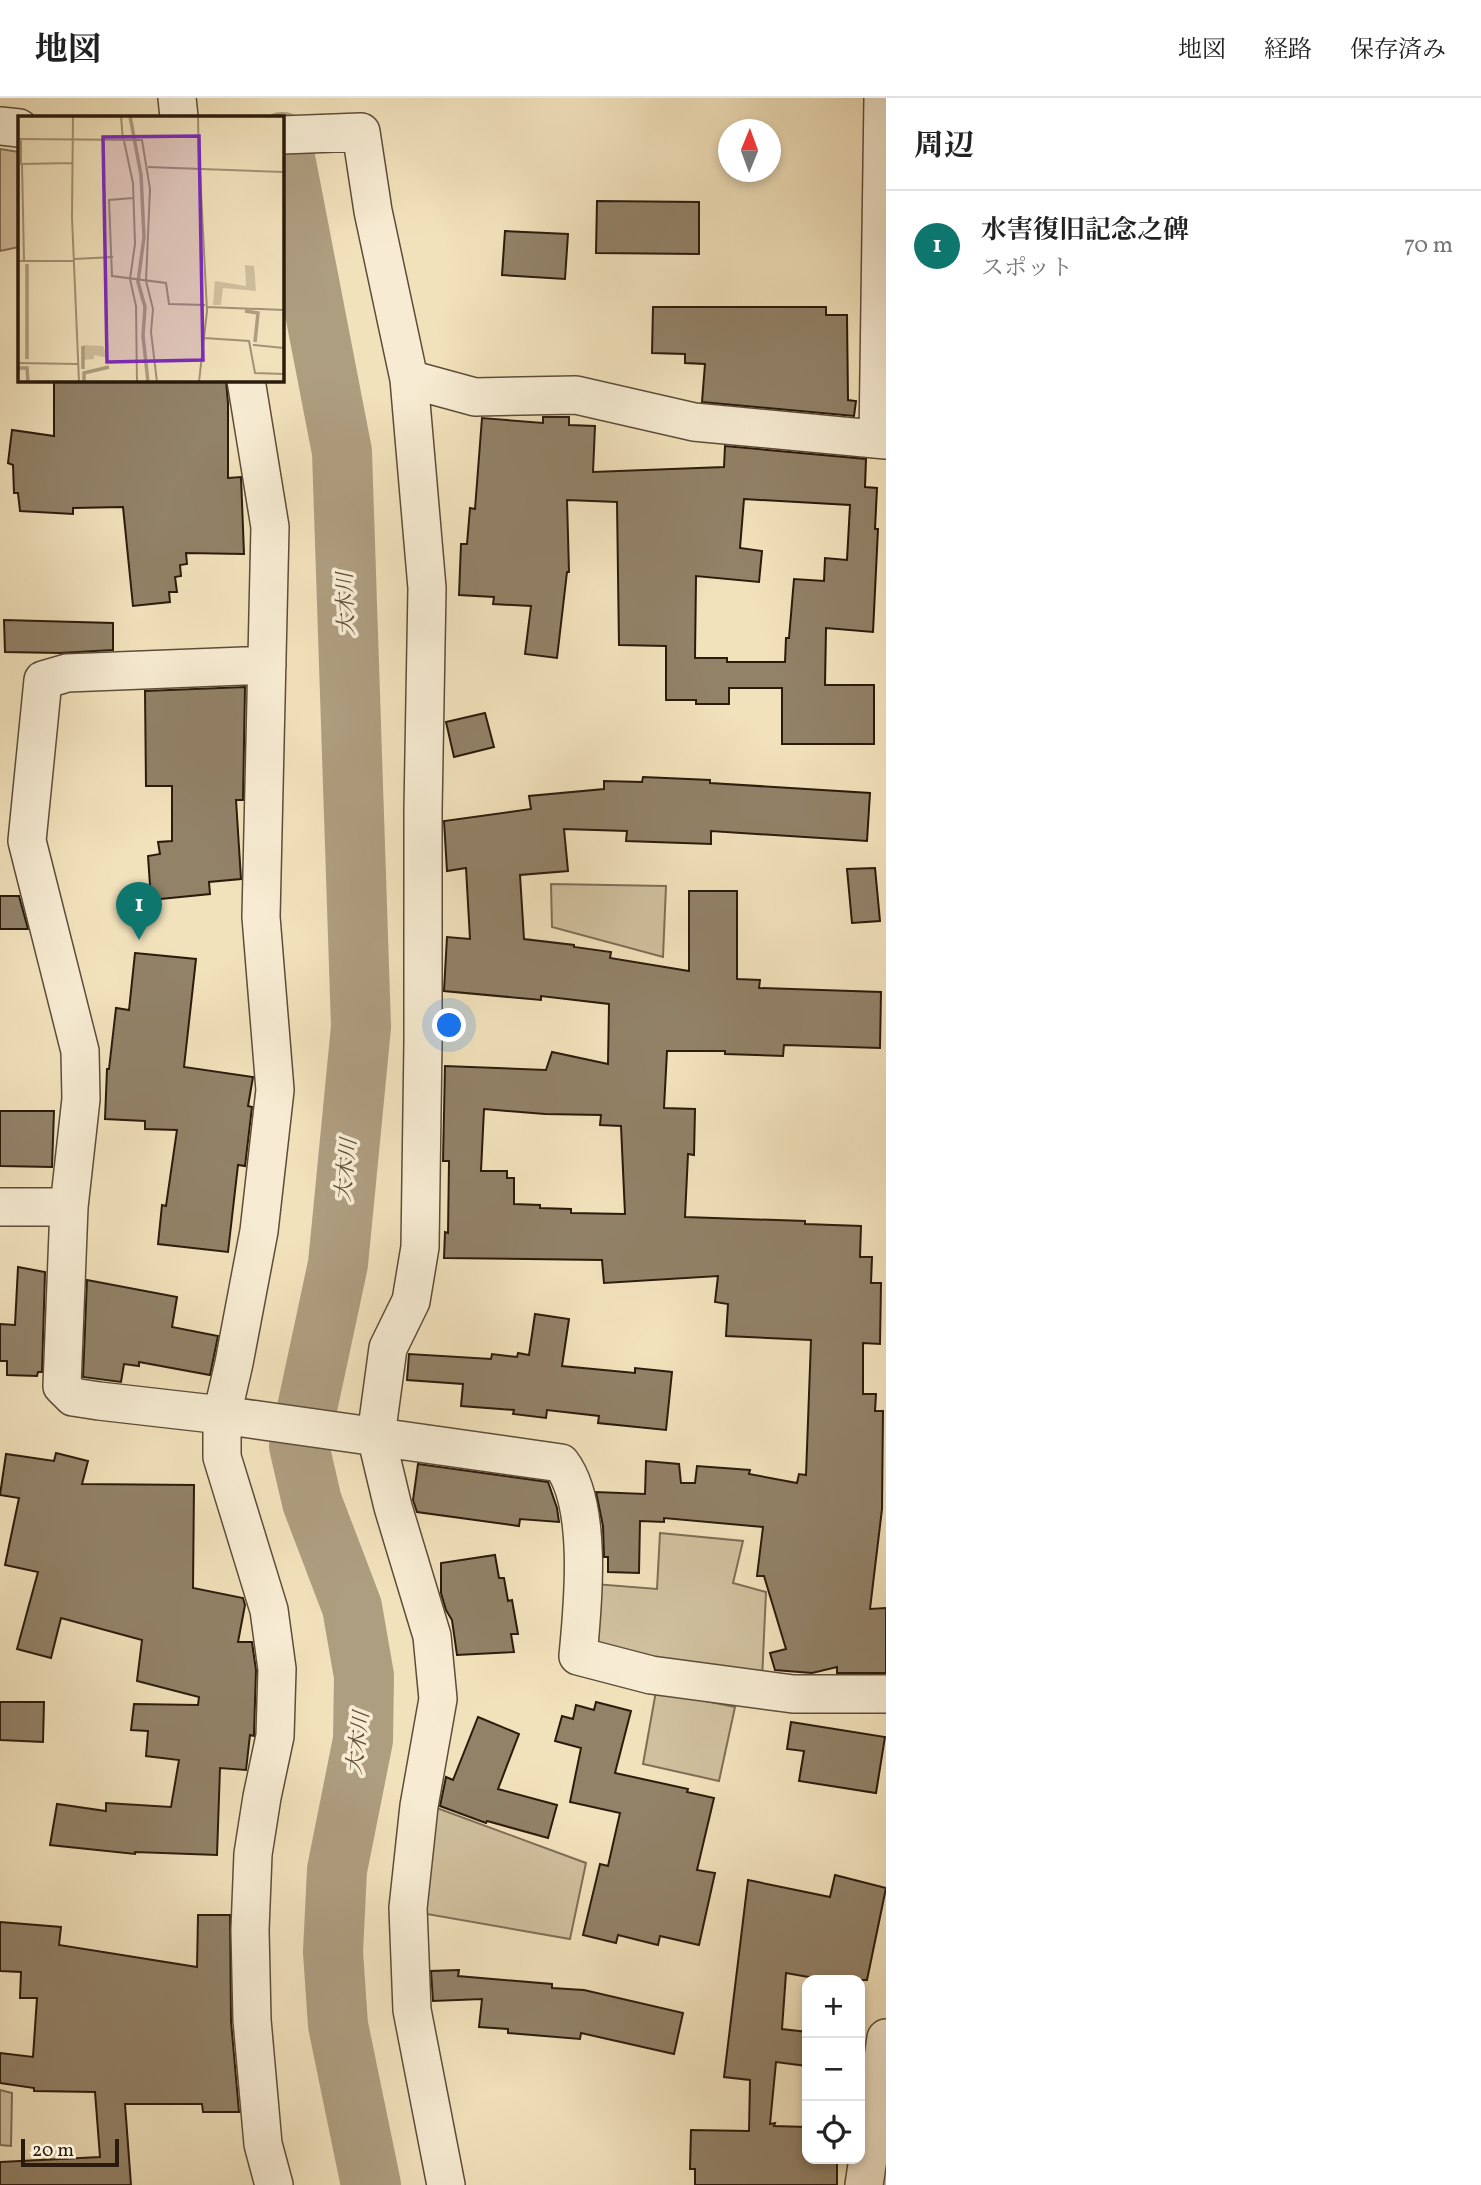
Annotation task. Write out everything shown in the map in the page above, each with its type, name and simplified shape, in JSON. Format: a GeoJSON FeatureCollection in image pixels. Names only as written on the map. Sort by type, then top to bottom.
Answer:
{"type":"FeatureCollection","features":[{"type":"Feature","properties":{"kind":"street"},"geometry":{"type":"LineString","coordinates":[[177,98],[179,116]]}},
{"type":"Feature","properties":{"kind":"street"},"geometry":{"type":"LineString","coordinates":[[410,379],[475,397],[576,396],[694,422],[882,439],[883,98]]}},
{"type":"Feature","properties":{"kind":"street"},"geometry":{"type":"LineString","coordinates":[[0,127],[18,128]]}},
{"type":"Feature","properties":{"kind":"street"},"geometry":{"type":"LineString","coordinates":[[284,135],[361,132],[373,211],[410,379],[427,588],[420,1247],[411,1301],[388,1348],[376,1436],[393,1507],[432,1636],[438,1699],[419,1806],[408,1908],[412,2010],[446,2185]]}},
{"type":"Feature","properties":{"kind":"street"},"geometry":{"type":"LineString","coordinates":[[246,382],[270,527],[261,917],[275,1090],[259,1231],[222,1415],[222,1457],[269,1610],[277,1669],[275,1736],[253,1854],[250,1930],[252,2020],[263,2144],[274,2185]]}},
{"type":"Feature","properties":{"kind":"street"},"geometry":{"type":"LineString","coordinates":[[267,665],[67,673],[43,680],[27,841],[80,1051],[81,1099],[69,1207],[62,1386],[73,1397],[222,1415],[561,1463],[568,1472],[580,1504],[582,1570],[578,1656],[650,1675],[793,1694],[886,1694]]}},
{"type":"Feature","properties":{"kind":"street"},"geometry":{"type":"LineString","coordinates":[[0,1207],[69,1207]]}},
{"type":"Feature","properties":{"kind":"street"},"geometry":{"type":"LineString","coordinates":[[864,2185],[886,2038]]}},
{"type":"Feature","properties":{"kind":"shaded area"},"geometry":{"type":"Polygon","coordinates":[[[0,149],[18,152],[18,247],[0,251],[0,149]]]}},
{"type":"Feature","properties":{"kind":"shaded area"},"geometry":{"type":"Polygon","coordinates":[[[551,884],[666,886],[663,957],[552,927],[551,884]]]}},
{"type":"Feature","properties":{"kind":"shaded area"},"geometry":{"type":"Polygon","coordinates":[[[660,1533],[743,1541],[733,1583],[766,1592],[762,1680],[596,1649],[595,1584],[657,1589],[660,1533]]]}},
{"type":"Feature","properties":{"kind":"shaded area"},"geometry":{"type":"Polygon","coordinates":[[[656,1691],[735,1707],[719,1781],[643,1764],[656,1691]]]}},
{"type":"Feature","properties":{"kind":"shaded area"},"geometry":{"type":"Polygon","coordinates":[[[426,1804],[586,1863],[570,1939],[421,1913],[426,1804]]]}},
{"type":"Feature","properties":{"kind":"shaded area"},"geometry":{"type":"Polygon","coordinates":[[[0,2090],[12,2093],[11,2146],[0,2145],[0,2090]]]}},
{"type":"Feature","properties":{"kind":"building"},"geometry":{"type":"Polygon","coordinates":[[[597,201],[699,202],[699,254],[596,253],[597,201]]]}},
{"type":"Feature","properties":{"kind":"building"},"geometry":{"type":"Polygon","coordinates":[[[505,231],[568,234],[565,279],[502,275],[505,231]]]}},
{"type":"Feature","properties":{"kind":"building"},"geometry":{"type":"Polygon","coordinates":[[[653,307],[826,307],[826,315],[847,315],[848,400],[856,401],[854,416],[702,402],[705,364],[685,363],[685,354],[652,353],[653,307]]]}},
{"type":"Feature","properties":{"kind":"building"},"geometry":{"type":"Polygon","coordinates":[[[54,382],[226,382],[228,478],[241,477],[244,554],[186,553],[187,564],[180,565],[181,576],[175,577],[177,592],[169,592],[170,602],[133,606],[123,507],[73,508],[73,514],[20,511],[18,493],[14,493],[13,465],[8,463],[12,430],[54,436],[54,382]]]}},
{"type":"Feature","properties":{"kind":"building"},"geometry":{"type":"Polygon","coordinates":[[[543,417],[569,417],[569,425],[595,426],[593,472],[724,467],[725,446],[866,459],[865,487],[877,488],[875,529],[878,529],[873,632],[826,628],[825,685],[874,685],[874,744],[782,744],[782,688],[729,688],[729,704],[666,700],[666,646],[619,645],[617,502],[567,500],[569,572],[557,658],[525,654],[531,606],[493,604],[494,597],[459,595],[461,544],[467,544],[470,508],[475,509],[482,418],[543,423],[543,417]],[[744,499],[740,548],[762,551],[759,582],[696,576],[695,658],[727,658],[727,662],[785,662],[794,579],[824,581],[825,558],[847,560],[850,505],[744,499]]]}},
{"type":"Feature","properties":{"kind":"building"},"geometry":{"type":"Polygon","coordinates":[[[4,620],[113,623],[113,650],[5,652],[4,620]]]}},
{"type":"Feature","properties":{"kind":"building"},"geometry":{"type":"Polygon","coordinates":[[[245,687],[243,800],[236,800],[241,879],[209,882],[210,894],[151,900],[148,856],[160,854],[158,842],[172,841],[172,786],[146,786],[145,691],[245,687]]]}},
{"type":"Feature","properties":{"kind":"building"},"geometry":{"type":"Polygon","coordinates":[[[485,713],[494,747],[454,757],[446,722],[485,713]]]}},
{"type":"Feature","properties":{"kind":"building"},"geometry":{"type":"Polygon","coordinates":[[[643,777],[710,780],[710,783],[870,793],[867,841],[711,831],[711,844],[626,841],[627,831],[564,829],[568,871],[520,875],[524,939],[611,952],[610,958],[689,971],[689,891],[737,891],[737,979],[760,980],[759,988],[881,992],[880,1048],[784,1045],[783,1056],[725,1054],[725,1051],[667,1051],[664,1108],[695,1109],[694,1155],[688,1154],[685,1217],[805,1221],[805,1224],[861,1226],[860,1257],[872,1257],[871,1283],[881,1283],[880,1344],[863,1343],[863,1394],[876,1394],[875,1411],[883,1411],[882,1509],[870,1609],[886,1608],[886,1673],[837,1673],[837,1667],[812,1673],[775,1670],[770,1653],[786,1649],[764,1576],[757,1576],[763,1527],[664,1518],[664,1522],[640,1521],[639,1573],[608,1572],[608,1557],[604,1557],[603,1526],[596,1492],[645,1494],[646,1461],[679,1464],[681,1483],[695,1483],[697,1466],[750,1470],[749,1474],[797,1483],[799,1474],[806,1475],[811,1340],[726,1336],[728,1304],[715,1302],[718,1276],[604,1283],[602,1260],[444,1258],[445,1232],[448,1233],[449,1161],[443,1161],[445,1066],[546,1070],[552,1052],[608,1064],[609,1004],[541,996],[541,1000],[444,991],[447,937],[470,939],[466,868],[447,871],[444,821],[531,809],[529,796],[604,789],[604,781],[642,782],[643,777]],[[484,1109],[481,1171],[507,1171],[507,1178],[514,1178],[514,1204],[571,1209],[571,1213],[625,1214],[621,1126],[600,1125],[601,1115],[484,1109]]]}},
{"type":"Feature","properties":{"kind":"building"},"geometry":{"type":"Polygon","coordinates":[[[875,868],[880,921],[852,923],[847,869],[875,868]]]}},
{"type":"Feature","properties":{"kind":"building"},"geometry":{"type":"Polygon","coordinates":[[[0,896],[19,896],[28,929],[0,929],[0,896]]]}},
{"type":"Feature","properties":{"kind":"building"},"geometry":{"type":"Polygon","coordinates":[[[135,953],[196,959],[184,1067],[253,1077],[248,1106],[252,1107],[245,1166],[238,1165],[228,1252],[158,1244],[162,1205],[166,1206],[177,1130],[145,1129],[145,1121],[105,1119],[107,1069],[116,1008],[129,1010],[135,953]]]}},
{"type":"Feature","properties":{"kind":"building"},"geometry":{"type":"Polygon","coordinates":[[[0,1111],[54,1111],[52,1167],[0,1166],[0,1111]]]}},
{"type":"Feature","properties":{"kind":"building"},"geometry":{"type":"Polygon","coordinates":[[[18,1267],[45,1272],[42,1372],[38,1372],[37,1376],[7,1375],[7,1361],[0,1361],[0,1324],[15,1325],[18,1267]]]}},
{"type":"Feature","properties":{"kind":"building"},"geometry":{"type":"Polygon","coordinates":[[[87,1280],[177,1297],[172,1327],[218,1336],[210,1375],[139,1362],[139,1366],[124,1364],[121,1382],[83,1377],[87,1280]]]}},
{"type":"Feature","properties":{"kind":"building"},"geometry":{"type":"Polygon","coordinates":[[[535,1314],[569,1319],[562,1366],[635,1373],[635,1368],[672,1372],[666,1430],[598,1423],[599,1416],[547,1410],[546,1418],[513,1414],[514,1410],[461,1406],[463,1384],[407,1380],[409,1354],[491,1359],[492,1354],[517,1357],[518,1353],[529,1355],[535,1314]]]}},
{"type":"Feature","properties":{"kind":"building"},"geometry":{"type":"Polygon","coordinates":[[[56,1453],[88,1461],[82,1484],[194,1485],[193,1588],[243,1598],[245,1605],[238,1642],[252,1642],[256,1670],[254,1736],[250,1735],[246,1770],[220,1768],[217,1855],[135,1854],[50,1845],[57,1804],[106,1811],[106,1803],[171,1807],[179,1760],[146,1756],[148,1731],[131,1730],[134,1704],[198,1705],[199,1697],[137,1681],[142,1640],[61,1618],[51,1658],[17,1649],[38,1572],[5,1565],[19,1498],[0,1495],[6,1454],[54,1461],[56,1453]]]}},
{"type":"Feature","properties":{"kind":"building"},"geometry":{"type":"Polygon","coordinates":[[[418,1464],[548,1482],[559,1522],[520,1519],[519,1526],[417,1512],[413,1500],[418,1464]]]}},
{"type":"Feature","properties":{"kind":"building"},"geometry":{"type":"Polygon","coordinates":[[[495,1555],[499,1578],[504,1578],[508,1601],[512,1600],[518,1634],[511,1634],[514,1652],[457,1655],[452,1620],[441,1593],[441,1563],[495,1555]]]}},
{"type":"Feature","properties":{"kind":"building"},"geometry":{"type":"Polygon","coordinates":[[[0,1702],[44,1702],[43,1742],[0,1740],[0,1702]]]}},
{"type":"Feature","properties":{"kind":"building"},"geometry":{"type":"Polygon","coordinates":[[[596,1702],[631,1711],[615,1773],[688,1789],[687,1792],[714,1798],[697,1870],[715,1873],[699,1945],[660,1936],[658,1945],[618,1935],[616,1943],[583,1935],[600,1864],[608,1866],[620,1813],[570,1802],[581,1748],[555,1741],[562,1716],[573,1719],[576,1705],[594,1710],[596,1702]]]}},
{"type":"Feature","properties":{"kind":"building"},"geometry":{"type":"Polygon","coordinates":[[[478,1717],[519,1734],[498,1789],[557,1805],[548,1838],[487,1821],[486,1823],[440,1806],[446,1777],[453,1780],[478,1717]]]}},
{"type":"Feature","properties":{"kind":"building"},"geometry":{"type":"Polygon","coordinates":[[[791,1722],[885,1737],[876,1793],[799,1781],[804,1751],[787,1749],[791,1722]]]}},
{"type":"Feature","properties":{"kind":"building"},"geometry":{"type":"Polygon","coordinates":[[[835,1875],[886,1888],[867,1980],[865,1975],[802,1976],[786,1973],[782,2029],[802,2031],[802,2065],[776,2062],[770,2124],[802,2127],[802,2164],[837,2164],[837,2185],[695,2185],[695,2169],[690,2169],[691,2130],[749,2131],[750,2080],[724,2077],[748,1880],[830,1897],[835,1875]]]}},
{"type":"Feature","properties":{"kind":"building"},"geometry":{"type":"Polygon","coordinates":[[[198,1915],[230,1915],[231,2021],[239,2112],[203,2112],[202,2104],[125,2104],[131,2185],[0,2185],[0,2162],[100,2157],[95,2092],[34,2091],[34,2088],[0,2083],[0,2053],[33,2057],[37,1998],[20,1998],[21,1972],[0,1971],[0,1922],[61,1927],[59,1945],[197,1967],[198,1915]]]}},
{"type":"Feature","properties":{"kind":"building"},"geometry":{"type":"Polygon","coordinates":[[[459,1970],[458,1976],[552,1984],[552,1988],[584,1990],[683,2013],[674,2054],[581,2033],[580,2039],[508,2033],[508,2029],[479,2027],[482,1999],[433,2001],[431,1971],[459,1970]]]}},
{"type":"Feature","properties":{"kind":"waterway","name":"大木川"},"geometry":{"type":"LineString","coordinates":[[284,152],[342,452],[361,1027],[338,1264],[299,1446],[312,1502],[352,1607],[364,1676],[363,1740],[337,1870],[333,1952],[338,2025],[371,2185]]}},
{"type":"Feature","properties":{"kind":"place","name":"水害復旧記念之碑"},"geometry":{"type":"Point","coordinates":[139,940]}}]}
